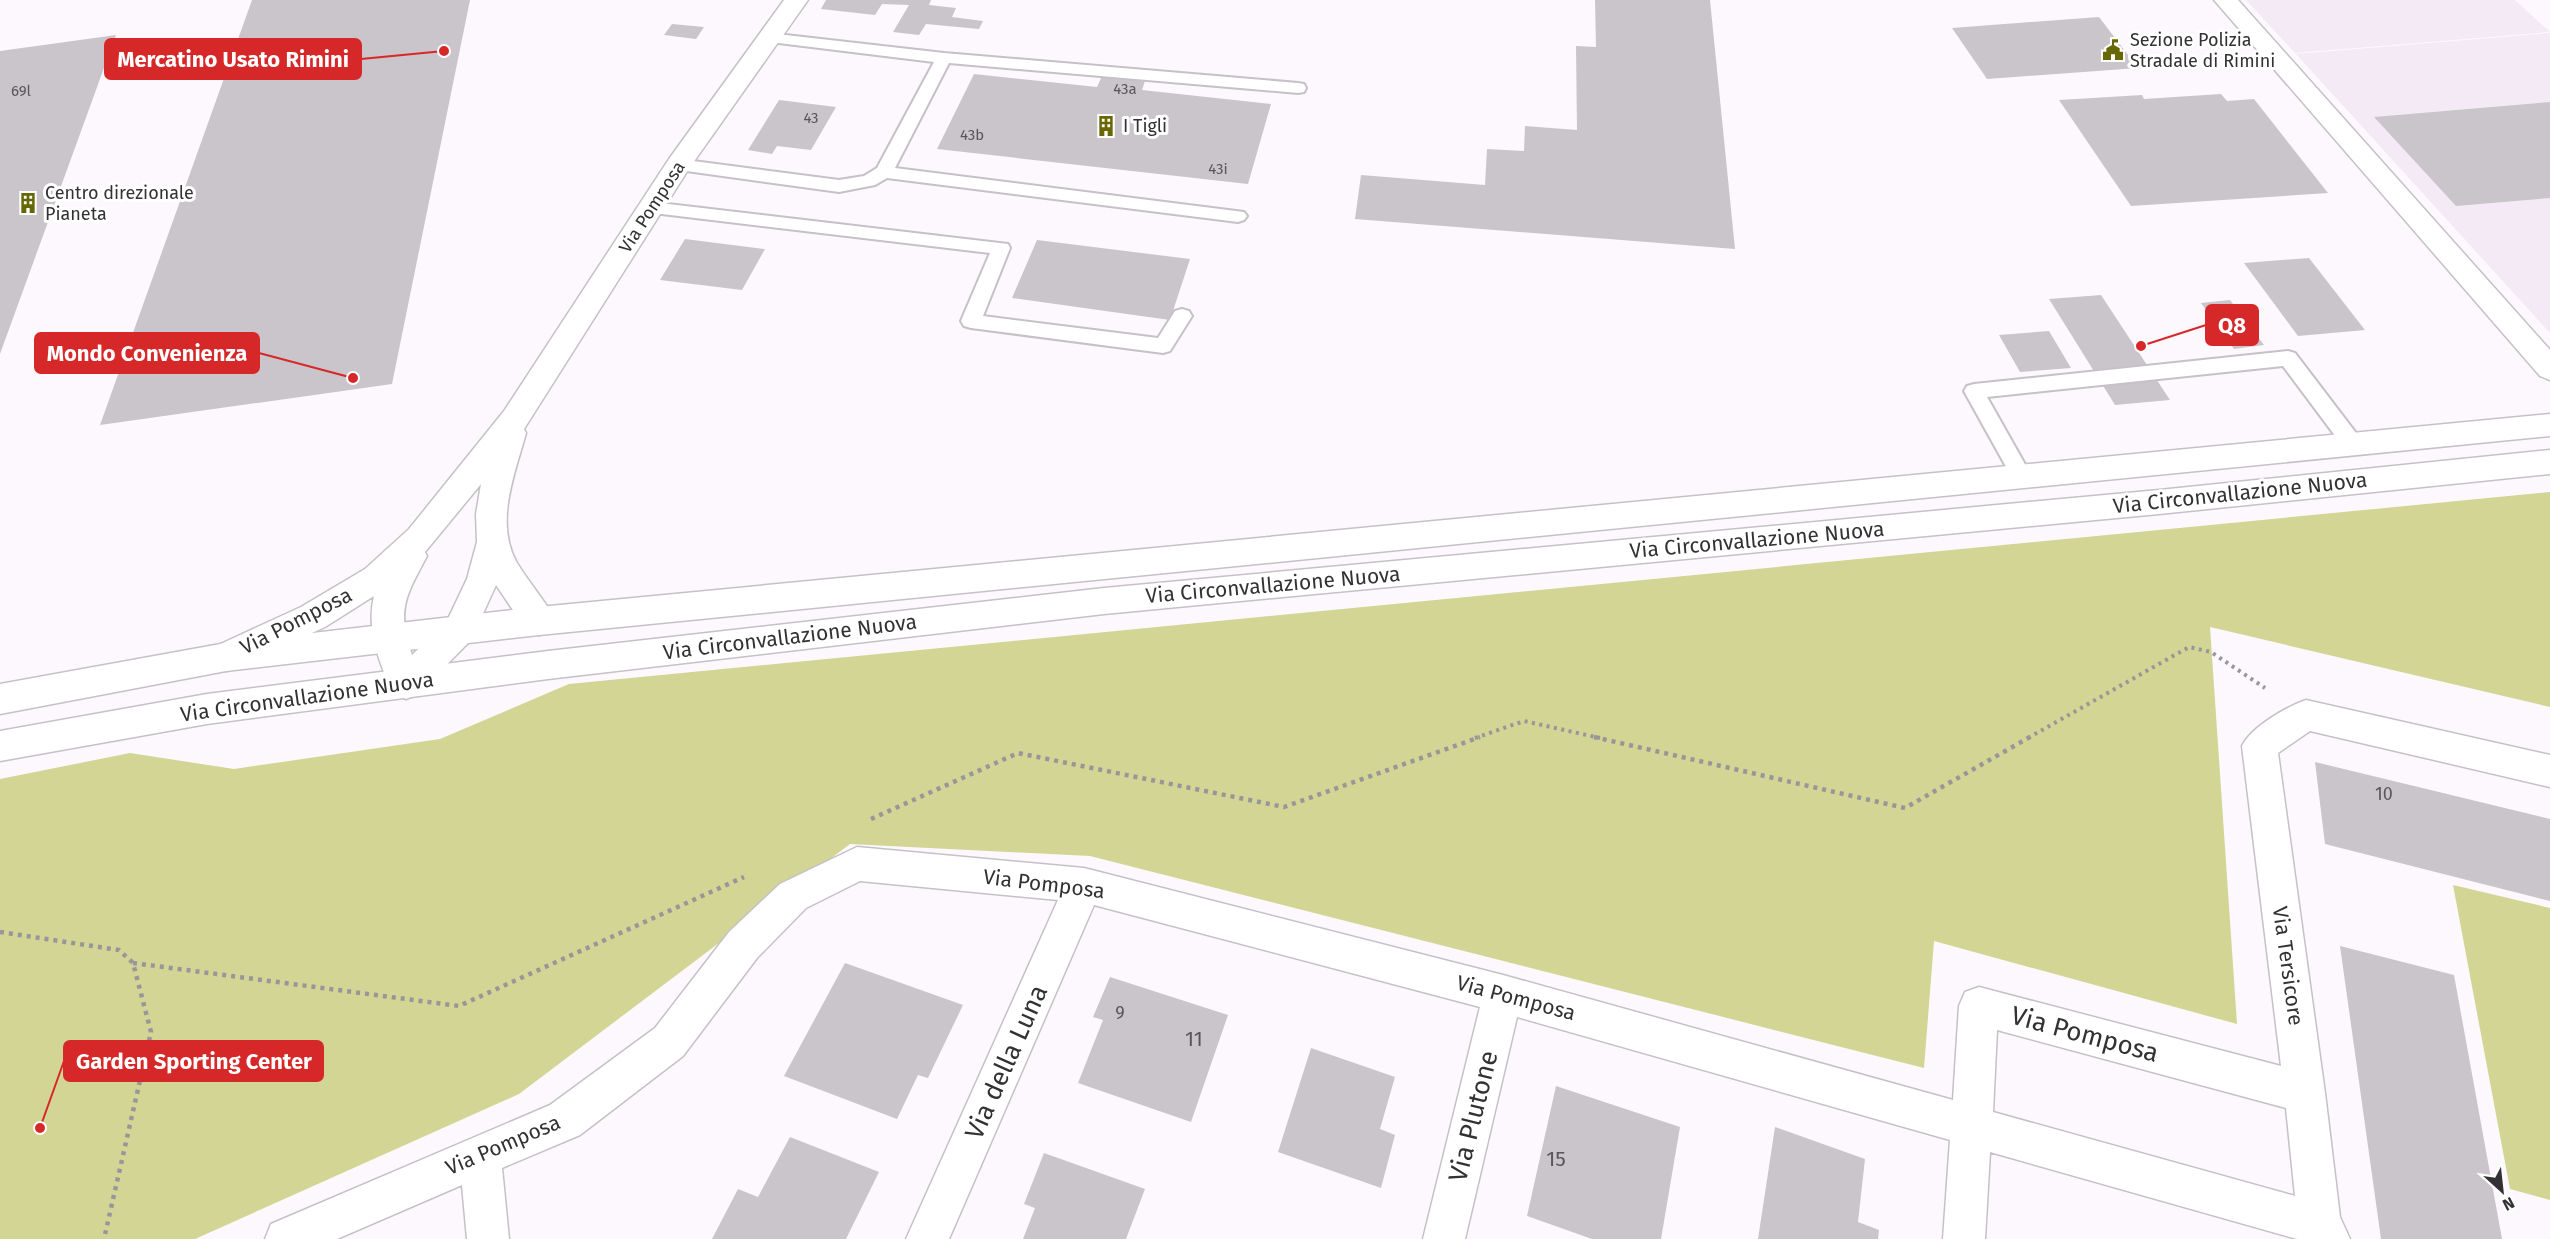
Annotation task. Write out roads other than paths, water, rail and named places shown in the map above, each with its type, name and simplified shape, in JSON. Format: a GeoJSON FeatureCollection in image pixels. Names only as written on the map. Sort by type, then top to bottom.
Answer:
{"type":"FeatureCollection","features":[{"type":"Feature","properties":{"kind":"street","name":"Via Pomposa"},"geometry":{"type":"LineString","coordinates":[[226,657],[313,617],[376,578],[420,538],[515,419],[678,165],[796,0]]}},
{"type":"Feature","properties":{"kind":"street"},"geometry":{"type":"LineString","coordinates":[[2226,0],[2550,369]]}},
{"type":"Feature","properties":{"kind":"street","name":"Via Pomposa"},"geometry":{"type":"LineString","coordinates":[[420,538],[391,592],[386,621],[389,638],[406,684],[459,630],[483,579],[493,543],[492,502],[515,419]]}},
{"type":"Feature","properties":{"kind":"street","name":"Via Circonvallazione Nuova"},"geometry":{"type":"LineString","coordinates":[[0,699],[226,657],[539,621],[2550,425]]}},
{"type":"Feature","properties":{"kind":"street","name":"Via Circonvallazione Nuova"},"geometry":{"type":"LineString","coordinates":[[0,746],[207,709],[548,665],[1104,601],[2136,504],[2550,462]]}},
{"type":"Feature","properties":{"kind":"street","name":"Via Pomposa"},"geometry":{"type":"LineString","coordinates":[[493,543],[506,572],[539,621]]}},
{"type":"Feature","properties":{"kind":"street","name":"Via Tersicore"},"geometry":{"type":"LineString","coordinates":[[2324,1231],[2260,746],[2306,715],[2550,771]]}},
{"type":"Feature","properties":{"kind":"street","name":"Via Pomposa"},"geometry":{"type":"LineString","coordinates":[[286,1239],[565,1120],[669,1041],[743,945],[793,896],[857,864],[1084,885],[1503,994],[1970,1124],[2324,1231]]}},
{"type":"Feature","properties":{"kind":"street","name":"Via della Luna"},"geometry":{"type":"LineString","coordinates":[[927,1239],[1084,885]]}},
{"type":"Feature","properties":{"kind":"street","name":"Via Plutone"},"geometry":{"type":"LineString","coordinates":[[1444,1239],[1503,994]]}},
{"type":"Feature","properties":{"kind":"street","name":"Via Pomposa"},"geometry":{"type":"LineString","coordinates":[[1970,1124],[1979,1006],[2305,1093]]}},
{"type":"Feature","properties":{"kind":"street"},"geometry":{"type":"LineString","coordinates":[[1964,1239],[1970,1124]]}},
{"type":"Feature","properties":{"kind":"street"},"geometry":{"type":"LineString","coordinates":[[480,1155],[488,1239]]}},
{"type":"Feature","properties":{"kind":"lane"},"geometry":{"type":"LineString","coordinates":[[768,38],[944,58],[1298,88]]}},
{"type":"Feature","properties":{"kind":"lane"},"geometry":{"type":"LineString","coordinates":[[678,165],[839,186],[869,181],[884,172],[944,58]]}},
{"type":"Feature","properties":{"kind":"lane"},"geometry":{"type":"LineString","coordinates":[[884,172],[1238,216]]}},
{"type":"Feature","properties":{"kind":"lane"},"geometry":{"type":"LineString","coordinates":[[651,208],[1001,248],[971,321],[1163,346],[1182,316]]}},
{"type":"Feature","properties":{"kind":"lane"},"geometry":{"type":"LineString","coordinates":[[2021,475],[1974,391],[2288,358],[2352,443]]}},
{"type":"Feature","properties":{"kind":"place","name":"Sezione Polizia Stradale di Rimini"},"geometry":{"type":"Point","coordinates":[2113,50]}},
{"type":"Feature","properties":{"kind":"place","name":"Mercatino Usato Rimini"},"geometry":{"type":"Point","coordinates":[444,51]}},
{"type":"Feature","properties":{"kind":"place","name":"I Tigli"},"geometry":{"type":"Point","coordinates":[1106,126]}},
{"type":"Feature","properties":{"kind":"place","name":"Centro direzionale Pianeta"},"geometry":{"type":"Point","coordinates":[28,203]}},
{"type":"Feature","properties":{"kind":"place","name":"Q8"},"geometry":{"type":"Point","coordinates":[2141,346]}},
{"type":"Feature","properties":{"kind":"place","name":"Mondo Convenienza"},"geometry":{"type":"Point","coordinates":[353,378]}},
{"type":"Feature","properties":{"kind":"place","name":"Garden Sporting Center"},"geometry":{"type":"Point","coordinates":[40,1128]}}]}
